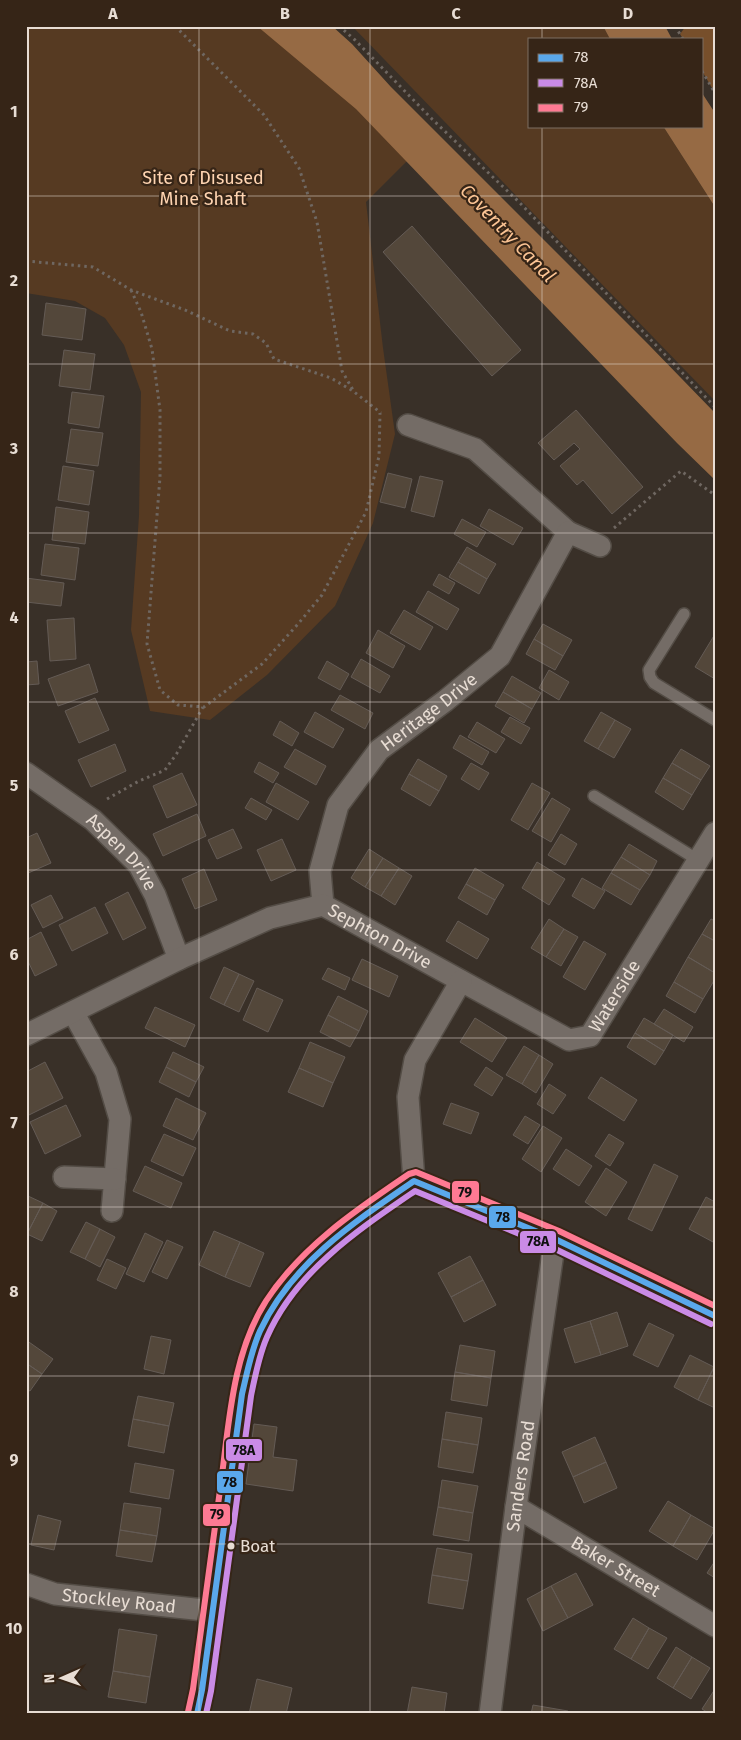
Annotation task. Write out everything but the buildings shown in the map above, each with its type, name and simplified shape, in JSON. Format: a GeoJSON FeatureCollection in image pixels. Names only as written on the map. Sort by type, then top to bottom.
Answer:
{"type":"FeatureCollection","features":[{"type":"Feature","properties":{"kind":"street"},"geometry":{"type":"LineString","coordinates":[[408,425],[475,449],[568,532],[600,546]]}},
{"type":"Feature","properties":{"kind":"street","name":"Heritage Drive"},"geometry":{"type":"LineString","coordinates":[[323,905],[320,871],[338,805],[379,750],[445,701],[500,656],[568,532]]}},
{"type":"Feature","properties":{"kind":"street","name":"Aspen Drive"},"geometry":{"type":"LineString","coordinates":[[26,773],[93,820],[139,865],[155,895],[180,960]]}},
{"type":"Feature","properties":{"kind":"street","name":"Waterside"},"geometry":{"type":"LineString","coordinates":[[462,981],[569,1040],[590,1036],[715,833]]}},
{"type":"Feature","properties":{"kind":"street","name":"Sephton Drive"},"geometry":{"type":"LineString","coordinates":[[26,1035],[270,918],[323,905],[462,981]]}},
{"type":"Feature","properties":{"kind":"street"},"geometry":{"type":"LineString","coordinates":[[414,1181],[408,1097],[415,1060],[462,981]]}},
{"type":"Feature","properties":{"kind":"street"},"geometry":{"type":"LineString","coordinates":[[73,1012],[106,1072],[120,1119],[112,1211]]}},
{"type":"Feature","properties":{"kind":"street"},"geometry":{"type":"LineString","coordinates":[[64,1177],[115,1178]]}},
{"type":"Feature","properties":{"kind":"street"},"geometry":{"type":"LineString","coordinates":[[414,1181],[555,1239],[715,1316]]}},
{"type":"Feature","properties":{"kind":"street"},"geometry":{"type":"LineString","coordinates":[[197,1714],[202,1690],[242,1394],[250,1359],[260,1331],[272,1308],[290,1282],[323,1248],[361,1218],[414,1181]]}},
{"type":"Feature","properties":{"kind":"street","name":"Sanders Road"},"geometry":{"type":"LineString","coordinates":[[490,1714],[516,1507],[555,1239]]}},
{"type":"Feature","properties":{"kind":"street","name":"Baker Street"},"geometry":{"type":"LineString","coordinates":[[516,1507],[715,1626]]}},
{"type":"Feature","properties":{"kind":"street","name":"Stockley Road"},"geometry":{"type":"LineString","coordinates":[[26,1584],[55,1594],[213,1611]]}},
{"type":"Feature","properties":{"kind":"lane"},"geometry":{"type":"LineString","coordinates":[[684,614],[649,670],[650,677],[654,683],[715,720]]}},
{"type":"Feature","properties":{"kind":"lane"},"geometry":{"type":"LineString","coordinates":[[594,796],[698,860]]}},
{"type":"Feature","properties":{"kind":"path"},"geometry":{"type":"LineString","coordinates":[[175,26],[264,115],[299,168],[317,222],[342,371],[353,391]]}},
{"type":"Feature","properties":{"kind":"path"},"geometry":{"type":"LineString","coordinates":[[339,26],[520,203],[715,407]]}},
{"type":"Feature","properties":{"kind":"path"},"geometry":{"type":"LineString","coordinates":[[675,26],[682,38]]}},
{"type":"Feature","properties":{"kind":"path"},"geometry":{"type":"LineString","coordinates":[[704,74],[715,93]]}},
{"type":"Feature","properties":{"kind":"path"},"geometry":{"type":"LineString","coordinates":[[26,261],[93,267],[131,290],[185,310],[230,331],[253,334],[266,343],[274,359],[331,378],[353,391],[380,413],[408,425]]}},
{"type":"Feature","properties":{"kind":"path"},"geometry":{"type":"LineString","coordinates":[[131,290],[141,312],[152,349],[160,410],[160,477],[147,644],[160,690],[178,705],[204,707]]}},
{"type":"Feature","properties":{"kind":"path"},"geometry":{"type":"LineString","coordinates":[[93,820],[97,810],[107,799],[139,781],[164,770],[177,753],[204,707],[262,664],[322,595],[366,512],[379,456],[380,413]]}},
{"type":"Feature","properties":{"kind":"path"},"geometry":{"type":"LineString","coordinates":[[600,546],[606,536],[681,471],[715,494]]}},
{"type":"Feature","properties":{"kind":"green space","name":"Site of Disused Mine Shaft"},"geometry":{"type":"Polygon","coordinates":[[[26,26],[296,26],[422,146],[366,202],[395,434],[373,523],[335,606],[267,675],[210,720],[150,711],[131,630],[139,516],[141,392],[124,345],[105,318],[75,301],[26,293],[26,26]]]}},
{"type":"Feature","properties":{"kind":"green space"},"geometry":{"type":"Polygon","coordinates":[[[352,26],[603,26],[609,38],[528,38],[528,128],[664,128],[715,207],[715,401],[352,26]]]}},
{"type":"Feature","properties":{"kind":"shaded area"},"geometry":{"type":"Polygon","coordinates":[[[686,26],[715,26],[715,93],[704,74],[704,38],[682,38],[680,34],[686,26]]]}},
{"type":"Feature","properties":{"kind":"water","name":"Coventry Canal"},"geometry":{"type":"Polygon","coordinates":[[[257,26],[332,26],[352,44],[391,87],[715,413],[715,480],[677,443],[356,109],[257,26]]]}},
{"type":"Feature","properties":{"kind":"water"},"geometry":{"type":"Polygon","coordinates":[[[603,26],[665,26],[671,38],[609,38],[603,26]]]}},
{"type":"Feature","properties":{"kind":"water"},"geometry":{"type":"Polygon","coordinates":[[[704,96],[715,113],[715,207],[664,128],[704,128],[704,96]]]}},
{"type":"Feature","properties":{"kind":"transit line","name":"79"},"geometry":{"type":"LineString","coordinates":[[188,1712],[193,1689],[229,1417],[238,1368],[254,1322],[266,1301],[296,1263],[331,1230],[369,1201],[409,1174],[416,1172],[559,1231],[715,1306]]}},
{"type":"Feature","properties":{"kind":"transit line","name":"78"},"geometry":{"type":"LineString","coordinates":[[197,1714],[202,1690],[242,1394],[254,1346],[273,1307],[289,1285],[326,1246],[369,1212],[414,1181],[555,1239],[715,1316]]}},
{"type":"Feature","properties":{"kind":"transit line","name":"78A"},"geometry":{"type":"LineString","coordinates":[[206,1714],[211,1691],[251,1396],[257,1366],[267,1337],[279,1313],[294,1292],[330,1254],[351,1237],[415,1191],[551,1247],[711,1324]]}},
{"type":"Feature","properties":{"kind":"place","name":"Boat"},"geometry":{"type":"Point","coordinates":[231,1546]}}]}
